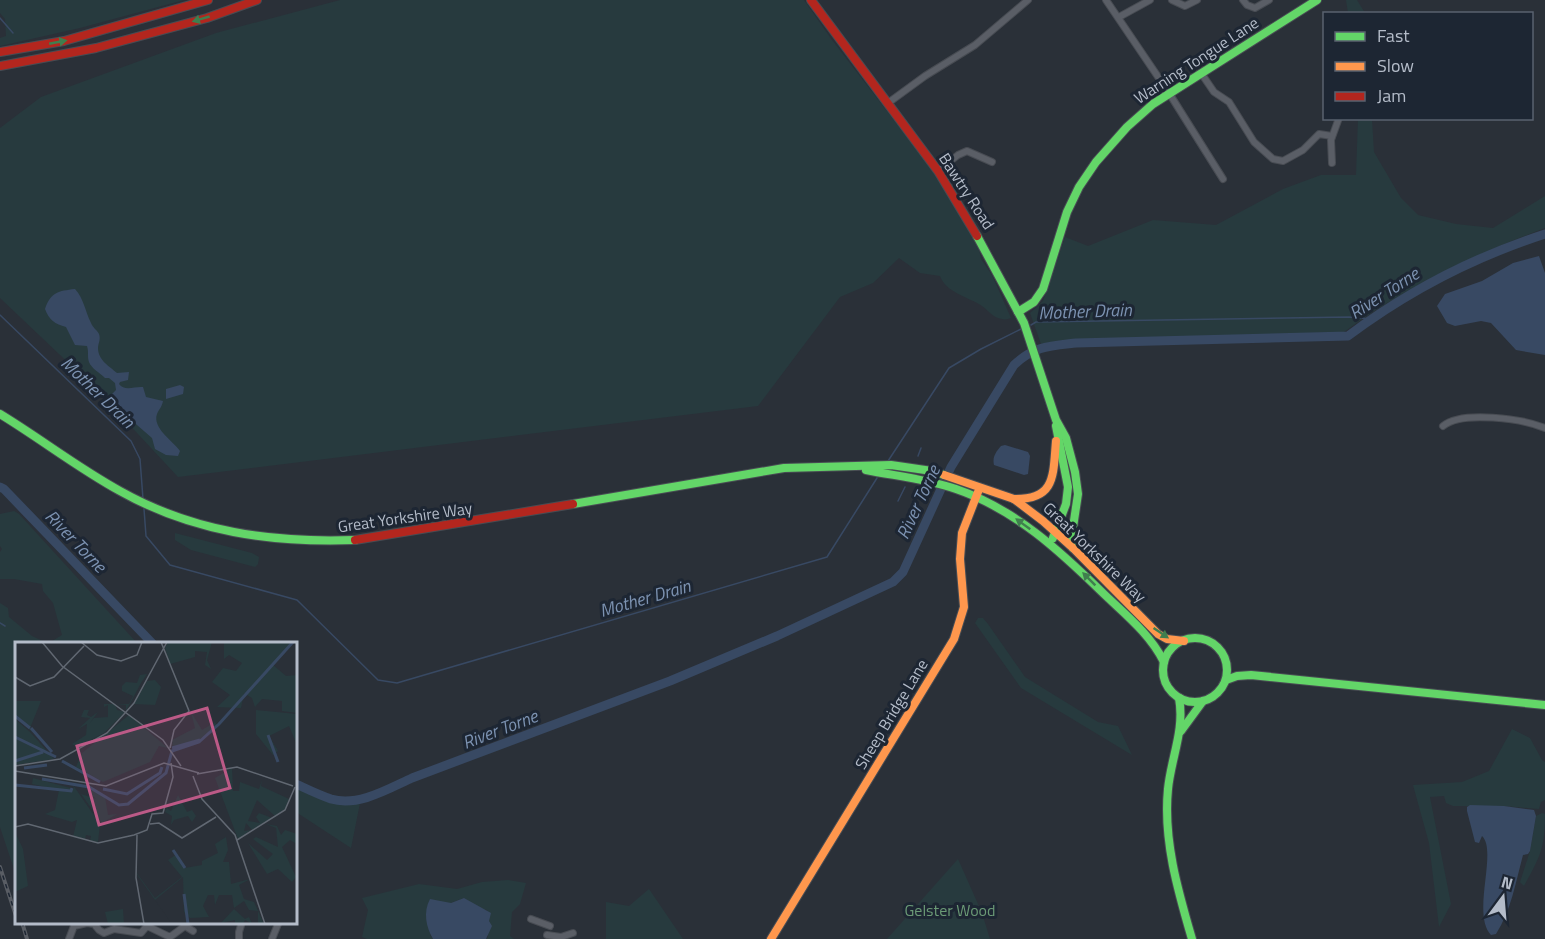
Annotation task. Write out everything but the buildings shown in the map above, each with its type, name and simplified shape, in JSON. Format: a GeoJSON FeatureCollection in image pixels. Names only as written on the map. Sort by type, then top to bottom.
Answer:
{"type":"FeatureCollection","features":[{"type":"Feature","properties":{"kind":"main road"},"geometry":{"type":"LineString","coordinates":[[0,52],[64,41],[208,0]]}},
{"type":"Feature","properties":{"kind":"main road"},"geometry":{"type":"LineString","coordinates":[[0,66],[96,48],[207,18],[257,0]]}},
{"type":"Feature","properties":{"kind":"main road","name":"Bawtry Road"},"geometry":{"type":"LineString","coordinates":[[811,0],[938,171],[986,249],[1028,332],[1056,420],[1066,438],[1077,483],[1073,548]]}},
{"type":"Feature","properties":{"kind":"main road","name":"Warning Tongue Lane"},"geometry":{"type":"LineString","coordinates":[[1018,312],[1034,302],[1043,289],[1067,212],[1086,175],[1140,114],[1169,93],[1317,0]]}},
{"type":"Feature","properties":{"kind":"main road","name":"Great Yorkshire Way"},"geometry":{"type":"LineString","coordinates":[[0,414],[35,434],[99,479],[152,507],[203,527],[238,536],[318,543],[365,540],[784,468],[842,465],[874,468],[891,465],[932,471],[1014,499],[1073,548],[1158,634],[1167,639],[1184,641]]}},
{"type":"Feature","properties":{"kind":"main road","name":"Bawtry Road"},"geometry":{"type":"LineString","coordinates":[[1051,543],[1057,534],[1066,504],[1068,487],[1056,420]]}},
{"type":"Feature","properties":{"kind":"main road"},"geometry":{"type":"LineString","coordinates":[[1014,499],[1032,500],[1043,495],[1050,482],[1057,435]]}},
{"type":"Feature","properties":{"kind":"main road","name":"Great Yorkshire Way"},"geometry":{"type":"LineString","coordinates":[[874,468],[885,473],[932,481],[957,489],[994,505],[1018,520],[1051,543],[1127,616],[1160,652],[1164,662]]}},
{"type":"Feature","properties":{"kind":"main road","name":"Sheep Bridge Lane"},"geometry":{"type":"LineString","coordinates":[[771,939],[954,639],[964,607],[960,559],[962,533],[981,486]]}},
{"type":"Feature","properties":{"kind":"main road","name":"Bawtry Road"},"geometry":{"type":"LineString","coordinates":[[1057,534],[1073,522]]}},
{"type":"Feature","properties":{"kind":"main road"},"geometry":{"type":"LineString","coordinates":[[1203,701],[1187,701],[1179,698],[1168,688],[1165,681],[1164,662],[1171,649],[1184,641],[1197,638],[1204,640],[1251,675]]}},
{"type":"Feature","properties":{"kind":"main road"},"geometry":{"type":"LineString","coordinates":[[1179,734],[1203,701],[1220,691],[1226,680],[1224,657]]}},
{"type":"Feature","properties":{"kind":"main road"},"geometry":{"type":"LineString","coordinates":[[1226,680],[1251,675],[1545,705]]}},
{"type":"Feature","properties":{"kind":"main road"},"geometry":{"type":"LineString","coordinates":[[1179,698],[1182,707],[1179,734],[1168,790],[1169,845],[1192,939]]}},
{"type":"Feature","properties":{"kind":"street"},"geometry":{"type":"LineString","coordinates":[[888,103],[925,76],[975,45],[1028,0]]}},
{"type":"Feature","properties":{"kind":"street"},"geometry":{"type":"LineString","coordinates":[[1106,0],[1223,178]]}},
{"type":"Feature","properties":{"kind":"street"},"geometry":{"type":"LineString","coordinates":[[1119,17],[1150,0]]}},
{"type":"Feature","properties":{"kind":"street"},"geometry":{"type":"LineString","coordinates":[[1172,0],[1185,6],[1197,0]]}},
{"type":"Feature","properties":{"kind":"street"},"geometry":{"type":"LineString","coordinates":[[1243,0],[1247,5],[1255,8],[1269,0]]}},
{"type":"Feature","properties":{"kind":"street"},"geometry":{"type":"LineString","coordinates":[[1201,73],[1214,92],[1229,102],[1254,142],[1273,159],[1283,161],[1303,150],[1319,134],[1332,136]]}},
{"type":"Feature","properties":{"kind":"street"},"geometry":{"type":"LineString","coordinates":[[1332,163],[1332,136],[1339,120]]}},
{"type":"Feature","properties":{"kind":"street"},"geometry":{"type":"LineString","coordinates":[[938,171],[958,155],[967,151],[992,162]]}},
{"type":"Feature","properties":{"kind":"street"},"geometry":{"type":"LineString","coordinates":[[1443,426],[1464,419],[1495,417],[1545,428]]}},
{"type":"Feature","properties":{"kind":"street"},"geometry":{"type":"LineString","coordinates":[[531,919],[550,924],[547,937],[561,937],[573,933]]}},
{"type":"Feature","properties":{"kind":"street"},"geometry":{"type":"LineString","coordinates":[[69,939],[75,924]]}},
{"type":"Feature","properties":{"kind":"street"},"geometry":{"type":"LineString","coordinates":[[92,924],[104,933],[114,929],[141,933],[148,927],[170,937],[185,924],[193,931]]}},
{"type":"Feature","properties":{"kind":"street"},"geometry":{"type":"LineString","coordinates":[[239,939],[241,924]]}},
{"type":"Feature","properties":{"kind":"street"},"geometry":{"type":"LineString","coordinates":[[272,939],[278,924]]}},
{"type":"Feature","properties":{"kind":"street"},"geometry":{"type":"LineString","coordinates":[[124,939],[125,931]]}},
{"type":"Feature","properties":{"kind":"green space"},"geometry":{"type":"Polygon","coordinates":[[[0,0],[184,0],[80,28],[0,46],[0,38],[6,36],[5,19],[0,13],[0,0]]]}},
{"type":"Feature","properties":{"kind":"green space"},"geometry":{"type":"Polygon","coordinates":[[[340,0],[804,0],[927,163],[962,216],[1011,318],[996,317],[982,306],[952,291],[940,276],[920,273],[899,258],[873,283],[840,297],[758,406],[178,477],[98,391],[0,298],[0,128],[41,97],[216,33],[340,0]]]}},
{"type":"Feature","properties":{"kind":"green space"},"geometry":{"type":"Polygon","coordinates":[[[1346,0],[1357,0],[1364,12],[1348,12],[1346,0]]]}},
{"type":"Feature","properties":{"kind":"green space"},"geometry":{"type":"Polygon","coordinates":[[[1358,120],[1372,120],[1374,152],[1401,198],[1418,215],[1456,224],[1493,228],[1545,196],[1545,228],[1441,273],[1391,301],[1344,332],[1065,340],[1041,344],[1030,313],[1043,301],[1065,237],[1088,246],[1153,220],[1216,225],[1283,189],[1321,175],[1356,175],[1358,120]]]}},
{"type":"Feature","properties":{"kind":"green space"},"geometry":{"type":"Polygon","coordinates":[[[14,511],[19,514],[136,642],[51,642],[62,635],[53,603],[43,591],[42,584],[0,579],[2,549],[0,546],[0,514],[14,511]]]}},
{"type":"Feature","properties":{"kind":"green space"},"geometry":{"type":"Polygon","coordinates":[[[175,533],[252,553],[259,557],[258,564],[255,567],[191,550],[175,540],[175,533]]]}},
{"type":"Feature","properties":{"kind":"green space"},"geometry":{"type":"Polygon","coordinates":[[[0,603],[8,608],[9,617],[32,636],[45,642],[15,642],[15,872],[0,827],[0,603]]]}},
{"type":"Feature","properties":{"kind":"green space"},"geometry":{"type":"Polygon","coordinates":[[[978,618],[983,618],[988,624],[1025,677],[1098,722],[1118,726],[1132,755],[1021,688],[975,623],[978,618]]]}},
{"type":"Feature","properties":{"kind":"green space"},"geometry":{"type":"Polygon","coordinates":[[[1512,729],[1530,738],[1545,762],[1545,800],[1541,802],[1539,809],[1453,806],[1446,803],[1444,796],[1430,797],[1451,904],[1439,927],[1429,843],[1413,785],[1462,782],[1489,771],[1512,729]]]}},
{"type":"Feature","properties":{"kind":"green space"},"geometry":{"type":"Polygon","coordinates":[[[297,788],[336,804],[360,803],[351,848],[297,813],[297,788]]]}},
{"type":"Feature","properties":{"kind":"green space"},"geometry":{"type":"Polygon","coordinates":[[[1545,814],[1543,844],[1524,886],[1520,882],[1530,851],[1536,816],[1545,814]]]}},
{"type":"Feature","properties":{"kind":"green space","name":"Gelster Wood"},"geometry":{"type":"Polygon","coordinates":[[[958,859],[982,913],[990,939],[887,939],[958,859]]]}},
{"type":"Feature","properties":{"kind":"green space"},"geometry":{"type":"Polygon","coordinates":[[[508,880],[526,883],[520,904],[512,912],[510,936],[514,939],[486,939],[488,937],[487,910],[480,909],[464,898],[451,903],[430,935],[433,939],[367,939],[362,937],[368,910],[362,898],[419,884],[457,889],[482,882],[508,880]]]}},
{"type":"Feature","properties":{"kind":"green space"},"geometry":{"type":"Polygon","coordinates":[[[649,889],[683,939],[606,939],[606,902],[629,906],[649,889]]]}},
{"type":"Feature","properties":{"kind":"water"},"geometry":{"type":"Polygon","coordinates":[[[1539,256],[1545,273],[1545,355],[1516,350],[1491,323],[1481,321],[1455,326],[1447,323],[1437,306],[1445,294],[1482,281],[1513,263],[1539,256]]]}},
{"type":"Feature","properties":{"kind":"water"},"geometry":{"type":"Polygon","coordinates":[[[75,289],[92,325],[99,334],[98,352],[102,359],[117,373],[129,372],[128,380],[119,384],[126,388],[143,387],[146,397],[163,401],[156,419],[160,429],[180,451],[178,456],[166,455],[155,449],[152,438],[107,399],[116,390],[115,383],[105,378],[92,366],[88,360],[87,346],[75,345],[66,327],[56,323],[48,316],[45,309],[53,296],[75,289]]]}},
{"type":"Feature","properties":{"kind":"water"},"geometry":{"type":"Polygon","coordinates":[[[180,385],[184,387],[183,394],[166,399],[166,389],[180,385]]]}},
{"type":"Feature","properties":{"kind":"water"},"geometry":{"type":"Polygon","coordinates":[[[1005,445],[1028,452],[1030,456],[1028,474],[1024,475],[994,465],[996,453],[1001,446],[1005,445]]]}},
{"type":"Feature","properties":{"kind":"water"},"geometry":{"type":"Polygon","coordinates":[[[1470,805],[1534,810],[1536,816],[1530,851],[1523,855],[1506,916],[1496,934],[1491,935],[1483,913],[1486,844],[1482,836],[1479,843],[1475,842],[1467,811],[1470,805]]]}},
{"type":"Feature","properties":{"kind":"water"},"geometry":{"type":"Polygon","coordinates":[[[464,898],[491,913],[489,921],[492,926],[486,939],[433,939],[426,919],[430,899],[451,903],[464,898]]]}},
{"type":"Feature","properties":{"kind":"waterway"},"geometry":{"type":"LineString","coordinates":[[0,18],[13,33]]}},
{"type":"Feature","properties":{"kind":"waterway","name":"River Torne"},"geometry":{"type":"LineString","coordinates":[[297,784],[341,801],[373,796],[412,778],[670,681],[777,636],[893,582],[903,572],[951,467],[1014,365],[1036,350],[1076,343],[1348,336],[1394,304],[1442,277],[1493,253],[1545,234]]}},
{"type":"Feature","properties":{"kind":"waterway","name":"Mother Drain"},"geometry":{"type":"LineString","coordinates":[[0,315],[131,441],[140,459],[143,499]]}},
{"type":"Feature","properties":{"kind":"waterway","name":"Mother Drain"},"geometry":{"type":"LineString","coordinates":[[1031,325],[1036,322],[1349,317],[1371,319]]}},
{"type":"Feature","properties":{"kind":"waterway","name":"Mother Drain"},"geometry":{"type":"LineString","coordinates":[[888,461],[949,368],[1021,329]]}},
{"type":"Feature","properties":{"kind":"waterway"},"geometry":{"type":"LineString","coordinates":[[918,456],[921,448]]}},
{"type":"Feature","properties":{"kind":"waterway","name":"Mother Drain"},"geometry":{"type":"LineString","coordinates":[[144,509],[146,536],[170,565],[297,600],[378,680],[397,683],[827,557],[877,478]]}},
{"type":"Feature","properties":{"kind":"waterway","name":"River Torne"},"geometry":{"type":"LineString","coordinates":[[0,487],[151,642]]}},
{"type":"Feature","properties":{"kind":"waterway"},"geometry":{"type":"LineString","coordinates":[[898,501],[905,487]]}},
{"type":"Feature","properties":{"kind":"waterway"},"geometry":{"type":"LineString","coordinates":[[0,623],[5,626]]}},
{"type":"Feature","properties":{"kind":"railway"},"geometry":{"type":"LineString","coordinates":[[0,867],[15,913]]}},
{"type":"Feature","properties":{"kind":"railway"},"geometry":{"type":"LineString","coordinates":[[23,924],[27,939]]}},
{"type":"Feature","properties":{"kind":"traffic: fast"},"geometry":{"type":"LineString","coordinates":[[1018,312],[1034,302],[1043,289],[1067,212],[1079,187],[1096,162],[1127,127],[1153,104],[1317,0]]}},
{"type":"Feature","properties":{"kind":"traffic: fast"},"geometry":{"type":"LineString","coordinates":[[977,236],[1024,323],[1056,420],[1066,438],[1078,494],[1072,534],[1073,548]]}},
{"type":"Feature","properties":{"kind":"traffic: fast"},"geometry":{"type":"LineString","coordinates":[[0,414],[104,482],[148,505],[176,516],[205,525],[263,537],[355,540]]}},
{"type":"Feature","properties":{"kind":"traffic: fast"},"geometry":{"type":"LineString","coordinates":[[1053,538],[1066,504],[1068,487],[1056,426]]}},
{"type":"Feature","properties":{"kind":"traffic: fast"},"geometry":{"type":"LineString","coordinates":[[573,504],[784,468],[891,465],[944,475]]}},
{"type":"Feature","properties":{"kind":"traffic: fast"},"geometry":{"type":"LineString","coordinates":[[866,470],[923,480],[956,489],[977,497],[1017,520],[1071,562],[1129,617],[1145,634],[1164,662]]}},
{"type":"Feature","properties":{"kind":"traffic: fast"},"geometry":{"type":"LineString","coordinates":[[1195,638],[1218,647],[1227,670],[1218,693],[1195,702],[1172,693],[1163,670],[1172,647],[1195,638]]}},
{"type":"Feature","properties":{"kind":"traffic: fast"},"geometry":{"type":"LineString","coordinates":[[1226,680],[1251,675],[1545,705]]}},
{"type":"Feature","properties":{"kind":"traffic: fast"},"geometry":{"type":"LineString","coordinates":[[1179,698],[1179,733],[1168,789],[1168,827],[1177,884],[1192,939]]}},
{"type":"Feature","properties":{"kind":"traffic: fast"},"geometry":{"type":"LineString","coordinates":[[1181,731],[1203,701]]}},
{"type":"Feature","properties":{"kind":"traffic: slow"},"geometry":{"type":"LineString","coordinates":[[1014,499],[1028,498],[1045,490],[1052,475],[1056,441]]}},
{"type":"Feature","properties":{"kind":"traffic: slow"},"geometry":{"type":"LineString","coordinates":[[944,475],[1014,499],[1073,548],[1158,634],[1167,639],[1184,641]]}},
{"type":"Feature","properties":{"kind":"traffic: slow"},"geometry":{"type":"LineString","coordinates":[[771,939],[954,639],[964,607],[960,559],[962,533],[978,492]]}},
{"type":"Feature","properties":{"kind":"traffic: jam"},"geometry":{"type":"LineString","coordinates":[[0,52],[64,41],[208,0]]}},
{"type":"Feature","properties":{"kind":"traffic: jam"},"geometry":{"type":"LineString","coordinates":[[0,66],[96,48],[207,18],[257,0]]}},
{"type":"Feature","properties":{"kind":"traffic: jam"},"geometry":{"type":"LineString","coordinates":[[811,0],[938,171],[977,236]]}},
{"type":"Feature","properties":{"kind":"traffic: jam"},"geometry":{"type":"LineString","coordinates":[[355,540],[573,504]]}}]}
